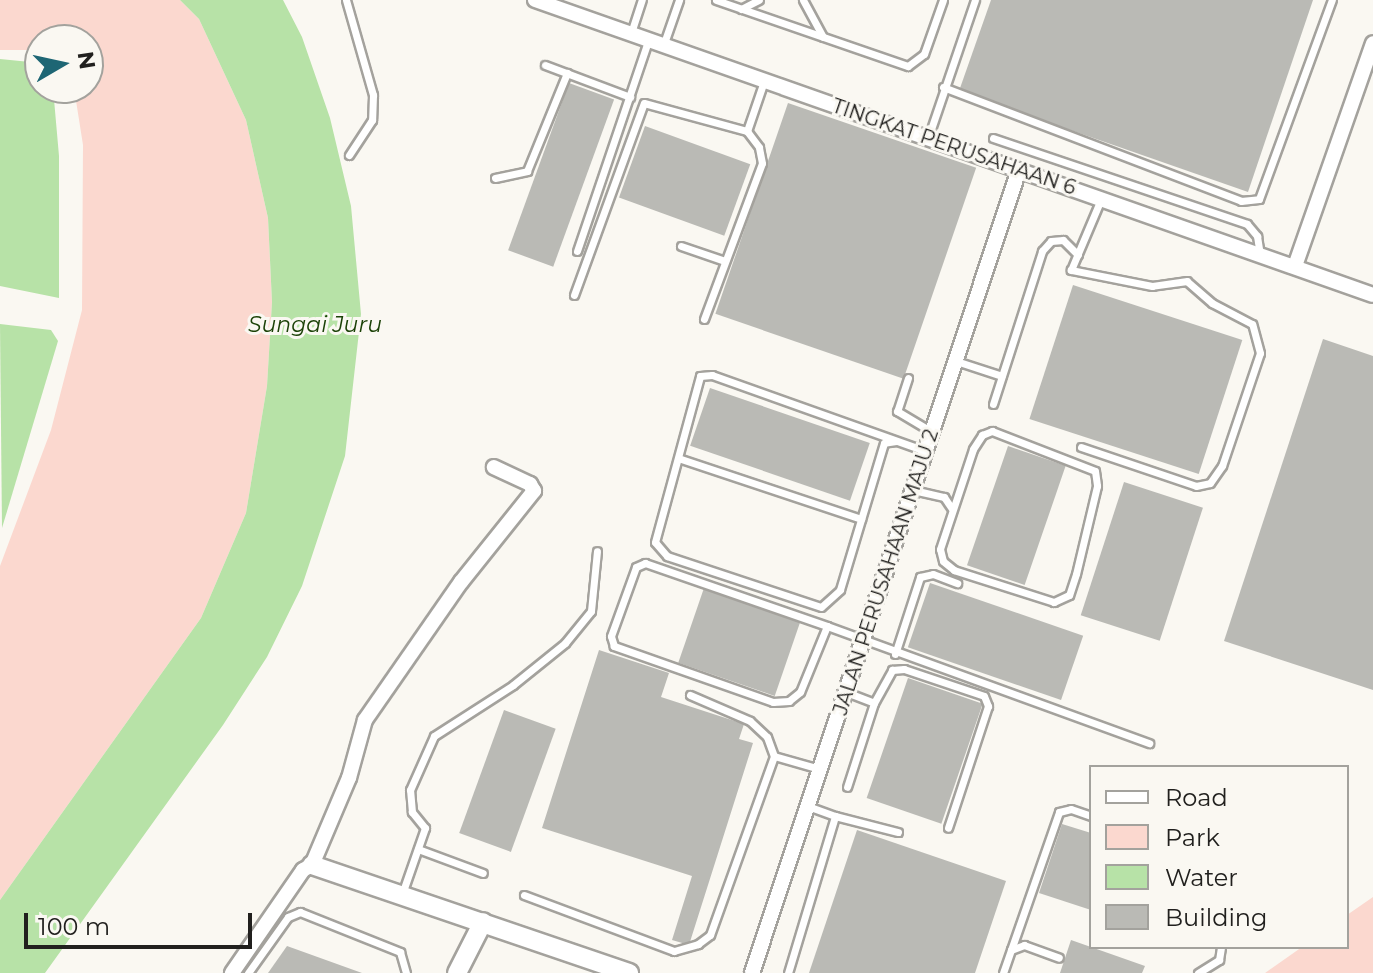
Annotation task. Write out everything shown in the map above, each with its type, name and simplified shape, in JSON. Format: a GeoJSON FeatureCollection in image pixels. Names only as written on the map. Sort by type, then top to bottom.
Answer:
{"type":"FeatureCollection","features":[{"type":"Feature","properties":{"kind":"street","name":"TINGKAT PERUSAHAAN 6"},"geometry":{"type":"LineString","coordinates":[[535,0],[1373,295]]}},
{"type":"Feature","properties":{"kind":"street"},"geometry":{"type":"LineString","coordinates":[[1295,266],[1373,43]]}},
{"type":"Feature","properties":{"kind":"street","name":"JALAN PERUSAHAAN MAJU 2"},"geometry":{"type":"LineString","coordinates":[[752,973],[1019,170]]}},
{"type":"Feature","properties":{"kind":"street"},"geometry":{"type":"LineString","coordinates":[[232,973],[303,870],[312,865],[349,778],[365,720],[461,582],[534,491],[530,484],[494,467]]}},
{"type":"Feature","properties":{"kind":"street"},"geometry":{"type":"LineString","coordinates":[[312,865],[629,973]]}},
{"type":"Feature","properties":{"kind":"street"},"geometry":{"type":"LineString","coordinates":[[457,973],[483,922]]}},
{"type":"Feature","properties":{"kind":"lane"},"geometry":{"type":"LineString","coordinates":[[346,0],[373,95],[372,120],[349,155]]}},
{"type":"Feature","properties":{"kind":"lane"},"geometry":{"type":"LineString","coordinates":[[630,35],[642,0]]}},
{"type":"Feature","properties":{"kind":"lane"},"geometry":{"type":"LineString","coordinates":[[663,46],[679,0]]}},
{"type":"Feature","properties":{"kind":"lane"},"geometry":{"type":"LineString","coordinates":[[716,0],[908,66],[924,54],[943,0]]}},
{"type":"Feature","properties":{"kind":"lane"},"geometry":{"type":"LineString","coordinates":[[741,9],[759,0]]}},
{"type":"Feature","properties":{"kind":"lane"},"geometry":{"type":"LineString","coordinates":[[803,0],[823,37]]}},
{"type":"Feature","properties":{"kind":"lane"},"geometry":{"type":"LineString","coordinates":[[927,138],[975,0]]}},
{"type":"Feature","properties":{"kind":"lane"},"geometry":{"type":"LineString","coordinates":[[943,87],[1241,201],[1259,199],[1332,0]]}},
{"type":"Feature","properties":{"kind":"lane"},"geometry":{"type":"LineString","coordinates":[[577,251],[648,41]]}},
{"type":"Feature","properties":{"kind":"lane"},"geometry":{"type":"LineString","coordinates":[[545,65],[630,97]]}},
{"type":"Feature","properties":{"kind":"lane"},"geometry":{"type":"LineString","coordinates":[[495,178],[527,171],[567,73]]}},
{"type":"Feature","properties":{"kind":"lane"},"geometry":{"type":"LineString","coordinates":[[747,131],[764,81]]}},
{"type":"Feature","properties":{"kind":"lane"},"geometry":{"type":"LineString","coordinates":[[574,295],[644,103],[747,131],[759,147],[762,163],[704,319]]}},
{"type":"Feature","properties":{"kind":"lane"},"geometry":{"type":"LineString","coordinates":[[993,138],[1247,224],[1257,236],[1260,254]]}},
{"type":"Feature","properties":{"kind":"lane"},"geometry":{"type":"LineString","coordinates":[[1081,447],[1196,486],[1210,483],[1222,466],[1260,353],[1252,324],[1212,303],[1187,281],[1152,286],[1071,270],[1101,199]]}},
{"type":"Feature","properties":{"kind":"lane"},"geometry":{"type":"LineString","coordinates":[[993,404],[1042,251],[1051,241],[1063,240],[1078,255]]}},
{"type":"Feature","properties":{"kind":"lane"},"geometry":{"type":"LineString","coordinates":[[681,246],[725,261]]}},
{"type":"Feature","properties":{"kind":"lane"},"geometry":{"type":"LineString","coordinates":[[956,361],[1002,376]]}},
{"type":"Feature","properties":{"kind":"lane"},"geometry":{"type":"LineString","coordinates":[[896,441],[884,443],[840,590],[821,607],[667,556],[655,542],[657,520],[681,459],[700,376],[712,375],[926,451]]}},
{"type":"Feature","properties":{"kind":"lane"},"geometry":{"type":"LineString","coordinates":[[908,378],[897,411],[932,432]]}},
{"type":"Feature","properties":{"kind":"lane"},"geometry":{"type":"LineString","coordinates":[[992,431],[1095,471],[1097,486],[1076,574],[1069,595],[1054,602],[954,570],[943,561],[940,549],[952,509],[973,449],[992,431]]}},
{"type":"Feature","properties":{"kind":"lane"},"geometry":{"type":"LineString","coordinates":[[681,459],[861,519]]}},
{"type":"Feature","properties":{"kind":"lane"},"geometry":{"type":"LineString","coordinates":[[913,490],[944,497],[952,509]]}},
{"type":"Feature","properties":{"kind":"lane"},"geometry":{"type":"LineString","coordinates":[[402,894],[425,828],[412,812],[410,790],[434,736],[502,693],[565,643],[591,611],[597,551]]}},
{"type":"Feature","properties":{"kind":"lane"},"geometry":{"type":"LineString","coordinates":[[827,626],[800,692],[789,701],[773,702],[614,646],[611,636],[636,567],[645,563],[827,626],[895,654],[1149,743]]}},
{"type":"Feature","properties":{"kind":"lane"},"geometry":{"type":"LineString","coordinates":[[895,654],[920,577],[933,574],[957,583]]}},
{"type":"Feature","properties":{"kind":"lane"},"geometry":{"type":"LineString","coordinates":[[847,787],[874,703],[892,670],[904,669],[984,696],[988,706],[948,828]]}},
{"type":"Feature","properties":{"kind":"lane"},"geometry":{"type":"LineString","coordinates":[[846,692],[874,703]]}},
{"type":"Feature","properties":{"kind":"lane"},"geometry":{"type":"LineString","coordinates":[[524,895],[674,951],[698,944],[710,935],[774,756],[767,737],[750,721],[690,695]]}},
{"type":"Feature","properties":{"kind":"lane"},"geometry":{"type":"LineString","coordinates":[[774,756],[820,769]]}},
{"type":"Feature","properties":{"kind":"lane"},"geometry":{"type":"LineString","coordinates":[[807,806],[898,832]]}},
{"type":"Feature","properties":{"kind":"lane"},"geometry":{"type":"LineString","coordinates":[[1003,973],[1059,812],[1071,809],[1089,815]]}},
{"type":"Feature","properties":{"kind":"lane"},"geometry":{"type":"LineString","coordinates":[[788,973],[835,816]]}},
{"type":"Feature","properties":{"kind":"lane"},"geometry":{"type":"LineString","coordinates":[[418,849],[483,873]]}},
{"type":"Feature","properties":{"kind":"lane"},"geometry":{"type":"LineString","coordinates":[[248,973],[288,917],[300,912],[400,952],[406,973]]}},
{"type":"Feature","properties":{"kind":"lane"},"geometry":{"type":"LineString","coordinates":[[1011,950],[1024,945],[1059,958]]}},
{"type":"Feature","properties":{"kind":"lane"},"geometry":{"type":"LineString","coordinates":[[1198,973],[1219,960],[1221,949]]}},
{"type":"Feature","properties":{"kind":"green space"},"geometry":{"type":"Polygon","coordinates":[[[0,0],[180,0],[199,19],[246,120],[268,218],[272,302],[267,386],[246,513],[201,618],[0,900],[0,566],[51,430],[82,310],[83,145],[77,104],[104,104],[104,24],[24,24],[24,50],[0,50],[0,0]]]}},
{"type":"Feature","properties":{"kind":"green space"},"geometry":{"type":"Polygon","coordinates":[[[1373,897],[1373,973],[1265,973],[1299,949],[1349,949],[1349,914],[1373,897]]]}},
{"type":"Feature","properties":{"kind":"water","name":"Sungai Juru"},"geometry":{"type":"Polygon","coordinates":[[[180,0],[283,0],[302,37],[330,118],[351,206],[361,314],[345,456],[302,586],[267,657],[223,725],[45,973],[0,973],[0,900],[201,618],[246,513],[267,386],[272,302],[268,218],[246,120],[199,19],[180,0]]]}},
{"type":"Feature","properties":{"kind":"water"},"geometry":{"type":"Polygon","coordinates":[[[0,59],[24,61],[24,104],[54,104],[59,156],[59,298],[0,286],[0,59]]]}},
{"type":"Feature","properties":{"kind":"water"},"geometry":{"type":"Polygon","coordinates":[[[0,324],[51,330],[58,341],[2,528],[0,324]]]}},
{"type":"Feature","properties":{"kind":"building"},"geometry":{"type":"Polygon","coordinates":[[[991,0],[1313,0],[1248,192],[959,91],[991,0]]]}},
{"type":"Feature","properties":{"kind":"building"},"geometry":{"type":"Polygon","coordinates":[[[569,83],[614,99],[553,267],[508,250],[569,83]]]}},
{"type":"Feature","properties":{"kind":"building"},"geometry":{"type":"Polygon","coordinates":[[[788,103],[976,168],[904,379],[715,314],[788,103]]]}},
{"type":"Feature","properties":{"kind":"building"},"geometry":{"type":"Polygon","coordinates":[[[645,126],[750,164],[724,236],[619,197],[645,126]]]}},
{"type":"Feature","properties":{"kind":"building"},"geometry":{"type":"Polygon","coordinates":[[[1073,285],[1242,340],[1199,474],[1029,419],[1073,285]]]}},
{"type":"Feature","properties":{"kind":"building"},"geometry":{"type":"Polygon","coordinates":[[[1323,339],[1373,356],[1373,690],[1224,641],[1323,339]]]}},
{"type":"Feature","properties":{"kind":"building"},"geometry":{"type":"Polygon","coordinates":[[[710,388],[870,443],[850,501],[690,446],[710,388]]]}},
{"type":"Feature","properties":{"kind":"building"},"geometry":{"type":"Polygon","coordinates":[[[1008,446],[1066,466],[1025,585],[967,565],[1008,446]]]}},
{"type":"Feature","properties":{"kind":"building"},"geometry":{"type":"Polygon","coordinates":[[[1124,482],[1203,508],[1160,641],[1081,615],[1124,482]]]}},
{"type":"Feature","properties":{"kind":"building"},"geometry":{"type":"Polygon","coordinates":[[[930,583],[1083,636],[1061,700],[908,647],[930,583]]]}},
{"type":"Feature","properties":{"kind":"building"},"geometry":{"type":"Polygon","coordinates":[[[704,588],[800,621],[775,696],[678,663],[704,588]]]}},
{"type":"Feature","properties":{"kind":"building"},"geometry":{"type":"Polygon","coordinates":[[[599,650],[669,673],[661,697],[744,724],[739,739],[753,743],[689,945],[672,940],[692,876],[542,828],[599,650]]]}},
{"type":"Feature","properties":{"kind":"building"},"geometry":{"type":"Polygon","coordinates":[[[908,678],[983,704],[941,824],[867,798],[908,678]]]}},
{"type":"Feature","properties":{"kind":"building"},"geometry":{"type":"Polygon","coordinates":[[[504,710],[556,729],[511,852],[459,833],[504,710]]]}},
{"type":"Feature","properties":{"kind":"building"},"geometry":{"type":"Polygon","coordinates":[[[1062,824],[1089,832],[1089,909],[1039,893],[1062,824]]]}},
{"type":"Feature","properties":{"kind":"building"},"geometry":{"type":"Polygon","coordinates":[[[857,830],[1006,881],[975,973],[809,973],[857,830]]]}},
{"type":"Feature","properties":{"kind":"building"},"geometry":{"type":"Polygon","coordinates":[[[1071,940],[1089,949],[1145,966],[1142,973],[1060,973],[1071,940]]]}},
{"type":"Feature","properties":{"kind":"building"},"geometry":{"type":"Polygon","coordinates":[[[287,946],[362,973],[268,973],[287,946]]]}}]}
